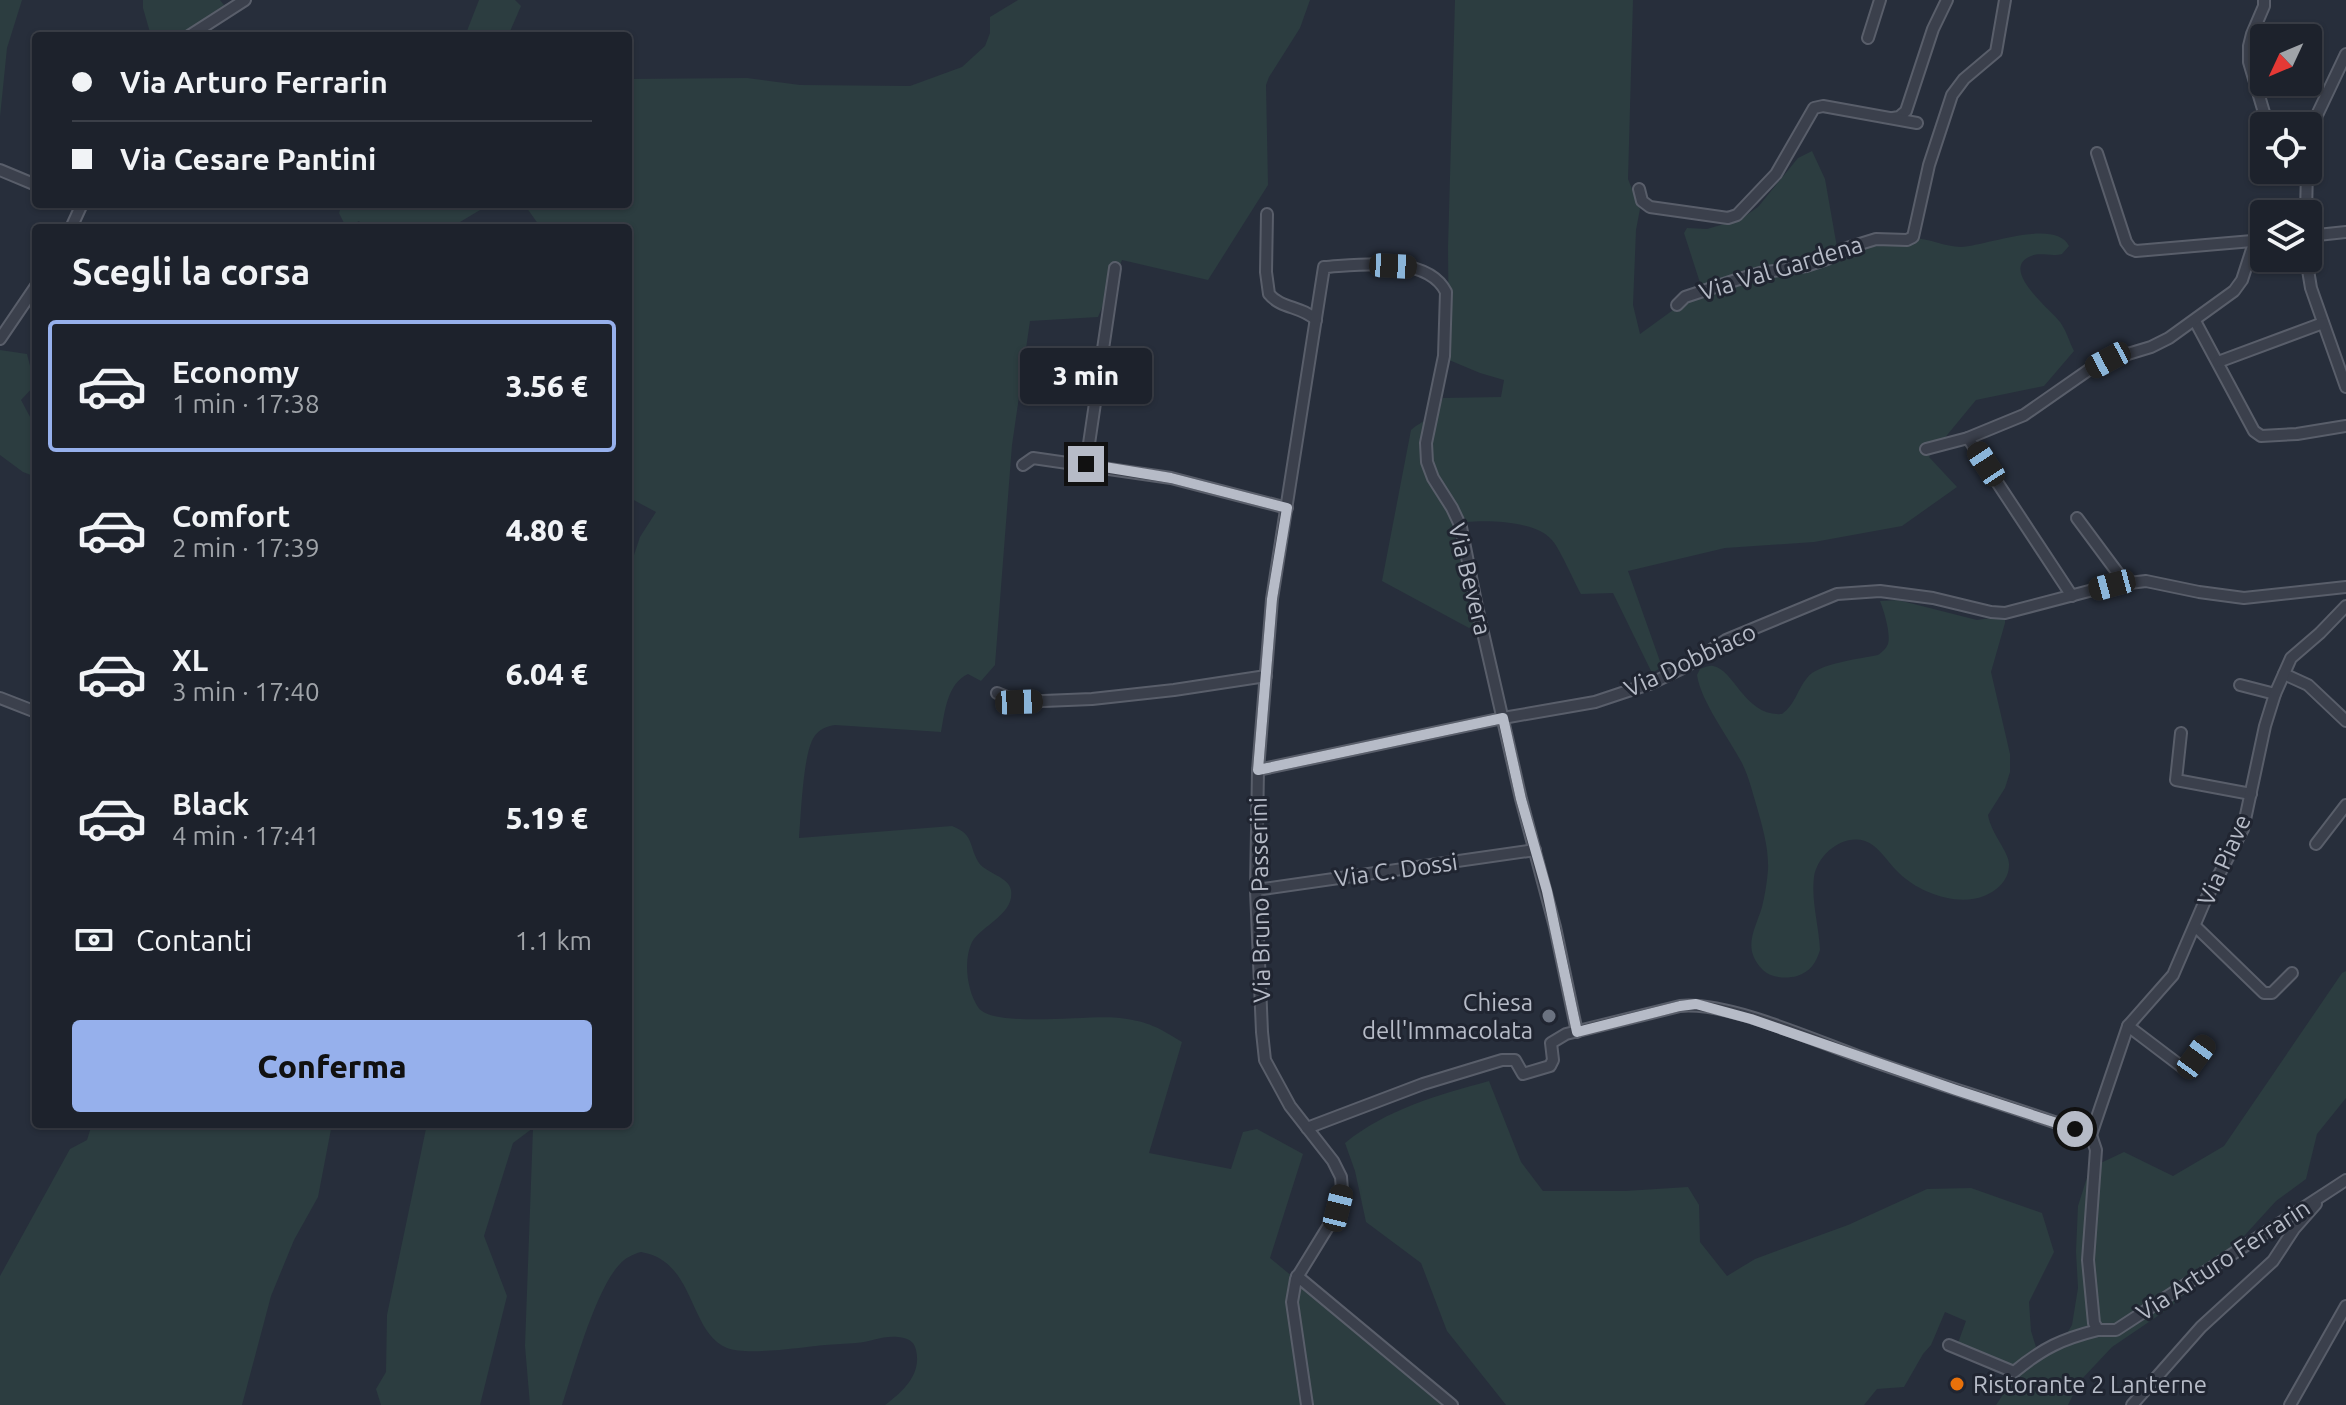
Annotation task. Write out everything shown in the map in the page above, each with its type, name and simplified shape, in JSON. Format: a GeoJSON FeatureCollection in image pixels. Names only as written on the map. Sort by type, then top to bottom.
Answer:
{"type":"FeatureCollection","features":[{"type":"Feature","properties":{"kind":"street"},"geometry":{"type":"LineString","coordinates":[[195,32],[245,0]]}},
{"type":"Feature","properties":{"kind":"street"},"geometry":{"type":"LineString","coordinates":[[1868,38],[1880,0]]}},
{"type":"Feature","properties":{"kind":"street"},"geometry":{"type":"LineString","coordinates":[[1891,118],[1899,117],[1906,111],[1933,29],[1947,0]]}},
{"type":"Feature","properties":{"kind":"street","name":"Via Val Gardena"},"geometry":{"type":"LineString","coordinates":[[1677,305],[1685,297],[1736,280],[1806,266],[1876,239],[1907,240],[1913,237],[1929,165],[1952,95],[1964,79],[1996,52],[2005,0]]}},
{"type":"Feature","properties":{"kind":"street"},"geometry":{"type":"LineString","coordinates":[[2264,0],[2249,46],[2249,62],[2264,112]]}},
{"type":"Feature","properties":{"kind":"street"},"geometry":{"type":"LineString","coordinates":[[2318,112],[2346,54]]}},
{"type":"Feature","properties":{"kind":"street"},"geometry":{"type":"LineString","coordinates":[[1639,189],[1642,201],[1650,207],[1728,218],[1737,215],[1776,174],[1814,108],[1823,106],[1917,123]]}},
{"type":"Feature","properties":{"kind":"street"},"geometry":{"type":"LineString","coordinates":[[2097,153],[2131,249],[2250,241]]}},
{"type":"Feature","properties":{"kind":"street"},"geometry":{"type":"LineString","coordinates":[[0,170],[32,183]]}},
{"type":"Feature","properties":{"kind":"street"},"geometry":{"type":"LineString","coordinates":[[1267,214],[1266,272],[1269,294],[1280,304],[1307,312],[1316,320]]}},
{"type":"Feature","properties":{"kind":"street"},"geometry":{"type":"LineString","coordinates":[[2322,235],[2346,232]]}},
{"type":"Feature","properties":{"kind":"street"},"geometry":{"type":"LineString","coordinates":[[1926,449],[1968,438],[2024,415],[2090,369],[2151,347],[2195,321],[2234,291],[2250,261]]}},
{"type":"Feature","properties":{"kind":"street","name":"Via Bruno Passerini"},"geometry":{"type":"LineString","coordinates":[[1307,1405],[1292,1302],[1297,1276],[1338,1208],[1341,1177],[1333,1161],[1279,1088],[1265,1060],[1256,890],[1258,770],[1272,599],[1324,267]]}},
{"type":"Feature","properties":{"kind":"street","name":"Via Bevera"},"geometry":{"type":"LineString","coordinates":[[1324,267],[1415,267],[1432,275],[1446,292],[1444,356],[1426,443],[1427,462],[1461,527],[1503,718]]}},
{"type":"Feature","properties":{"kind":"street"},"geometry":{"type":"LineString","coordinates":[[1086,464],[1115,268]]}},
{"type":"Feature","properties":{"kind":"street"},"geometry":{"type":"LineString","coordinates":[[2308,272],[2311,288],[2346,387]]}},
{"type":"Feature","properties":{"kind":"street"},"geometry":{"type":"LineString","coordinates":[[0,339],[32,292]]}},
{"type":"Feature","properties":{"kind":"street"},"geometry":{"type":"LineString","coordinates":[[2195,321],[2254,431],[2261,436],[2346,426]]}},
{"type":"Feature","properties":{"kind":"street"},"geometry":{"type":"LineString","coordinates":[[2218,362],[2323,323]]}},
{"type":"Feature","properties":{"kind":"street"},"geometry":{"type":"LineString","coordinates":[[1968,438],[2072,596]]}},
{"type":"Feature","properties":{"kind":"street"},"geometry":{"type":"LineString","coordinates":[[1023,465],[1033,458],[1086,464],[1171,478],[1287,508]]}},
{"type":"Feature","properties":{"kind":"street"},"geometry":{"type":"LineString","coordinates":[[2077,518],[2126,584]]}},
{"type":"Feature","properties":{"kind":"street","name":"Via Dobbiaco"},"geometry":{"type":"LineString","coordinates":[[1258,770],[1503,718],[1595,702],[1652,683],[1685,667],[1726,640],[1837,594],[1880,591],[2005,613],[2146,581],[2244,598],[2346,587]]}},
{"type":"Feature","properties":{"kind":"street","name":"Via Piave"},"geometry":{"type":"LineString","coordinates":[[2091,1135],[2128,1026],[2173,975],[2204,903],[2243,829],[2265,726],[2291,658],[2346,606]]}},
{"type":"Feature","properties":{"kind":"street"},"geometry":{"type":"LineString","coordinates":[[2284,674],[2308,685],[2346,721]]}},
{"type":"Feature","properties":{"kind":"street"},"geometry":{"type":"LineString","coordinates":[[997,693],[1019,702],[1092,699],[1266,676]]}},
{"type":"Feature","properties":{"kind":"street"},"geometry":{"type":"LineString","coordinates":[[2240,685],[2275,694]]}},
{"type":"Feature","properties":{"kind":"street"},"geometry":{"type":"LineString","coordinates":[[0,698],[32,710]]}},
{"type":"Feature","properties":{"kind":"street"},"geometry":{"type":"LineString","coordinates":[[1503,718],[1555,927],[1577,1032]]}},
{"type":"Feature","properties":{"kind":"street","name":"Via Piave"},"geometry":{"type":"LineString","coordinates":[[2181,733],[2176,780],[2251,794]]}},
{"type":"Feature","properties":{"kind":"street"},"geometry":{"type":"LineString","coordinates":[[2316,844],[2346,805]]}},
{"type":"Feature","properties":{"kind":"street","name":"Via C. Dossi"},"geometry":{"type":"LineString","coordinates":[[1256,890],[1535,850]]}},
{"type":"Feature","properties":{"kind":"street","name":"Via Piave"},"geometry":{"type":"LineString","coordinates":[[2195,926],[2264,993],[2272,993],[2292,973]]}},
{"type":"Feature","properties":{"kind":"street"},"geometry":{"type":"LineString","coordinates":[[1307,1128],[1423,1084],[1502,1060],[1515,1060],[1523,1074],[1550,1066],[1553,1060],[1551,1043],[1566,1034],[1696,1004],[1782,1029],[2091,1135],[2096,1150],[2088,1260],[2094,1323],[2098,1330]]}},
{"type":"Feature","properties":{"kind":"street"},"geometry":{"type":"LineString","coordinates":[[2128,1026],[2186,1070],[2205,1044]]}},
{"type":"Feature","properties":{"kind":"street","name":"Via Arturo Ferrarin"},"geometry":{"type":"LineString","coordinates":[[1949,1345],[2014,1372],[2039,1352],[2071,1337],[2098,1330],[2116,1330],[2346,1180]]}},
{"type":"Feature","properties":{"kind":"street"},"geometry":{"type":"LineString","coordinates":[[2132,1405],[2201,1327],[2273,1261],[2294,1229],[2325,1193]]}},
{"type":"Feature","properties":{"kind":"street"},"geometry":{"type":"LineString","coordinates":[[1297,1276],[1452,1405]]}},
{"type":"Feature","properties":{"kind":"street"},"geometry":{"type":"LineString","coordinates":[[2290,1405],[2346,1306]]}},
{"type":"Feature","properties":{"kind":"shaded area"},"geometry":{"type":"Polygon","coordinates":[[[0,0],[22,0],[7,48],[0,117],[0,0]]]}},
{"type":"Feature","properties":{"kind":"shaded area"},"geometry":{"type":"Polygon","coordinates":[[[143,0],[220,0],[227,9],[191,32],[150,32],[143,0]]]}},
{"type":"Feature","properties":{"kind":"shaded area"},"geometry":{"type":"Polygon","coordinates":[[[479,0],[515,0],[521,6],[510,32],[467,32],[479,0]]]}},
{"type":"Feature","properties":{"kind":"shaded area"},"geometry":{"type":"Polygon","coordinates":[[[1018,0],[1310,0],[1300,28],[1266,85],[1268,185],[1208,280],[1122,260],[1098,317],[1030,321],[1012,445],[995,665],[981,681],[968,674],[955,684],[948,699],[941,732],[835,725],[818,732],[807,756],[799,838],[952,826],[964,833],[979,863],[1006,882],[1011,890],[1008,906],[977,936],[969,949],[968,975],[971,993],[978,1007],[987,1014],[1022,1019],[1107,1017],[1139,1021],[1182,1042],[1149,1153],[1231,1169],[1243,1132],[1257,1129],[1303,1154],[1270,1258],[1448,1405],[885,1405],[913,1375],[917,1359],[910,1340],[893,1337],[775,1350],[727,1348],[714,1340],[705,1328],[672,1269],[659,1258],[641,1252],[621,1263],[610,1277],[586,1331],[562,1405],[530,1405],[525,1346],[533,1128],[632,1128],[632,561],[640,537],[656,512],[632,499],[632,224],[538,224],[527,208],[632,208],[632,79],[747,78],[800,85],[910,86],[962,67],[985,46],[990,33],[990,17],[1018,0]]]}},
{"type":"Feature","properties":{"kind":"shaded area"},"geometry":{"type":"Polygon","coordinates":[[[1455,0],[1633,0],[1628,179],[1640,209],[1636,230],[1633,305],[1640,334],[1702,289],[1684,233],[1687,228],[1707,229],[1741,219],[1758,207],[1798,158],[1812,151],[1825,179],[1838,253],[1903,238],[1961,247],[2035,234],[2061,238],[2069,246],[2062,254],[2031,256],[2022,262],[2020,270],[2030,290],[2062,325],[2074,351],[2044,386],[1976,400],[1929,457],[1957,487],[1902,526],[1814,542],[1725,548],[1628,571],[1662,667],[1652,673],[1613,593],[1581,594],[1555,543],[1534,528],[1499,522],[1467,522],[1480,618],[1477,624],[1469,628],[1382,581],[1411,430],[1433,415],[1443,398],[1501,397],[1504,380],[1449,360],[1448,247],[1455,0]]]}},
{"type":"Feature","properties":{"kind":"shaded area"},"geometry":{"type":"Polygon","coordinates":[[[341,208],[486,208],[457,224],[361,224],[359,221],[348,224],[344,223],[339,213],[341,208]]]}},
{"type":"Feature","properties":{"kind":"shaded area"},"geometry":{"type":"Polygon","coordinates":[[[0,350],[27,354],[32,373],[32,388],[21,400],[32,421],[32,475],[0,455],[0,350]]]}},
{"type":"Feature","properties":{"kind":"shaded area"},"geometry":{"type":"Polygon","coordinates":[[[1898,600],[1977,620],[2005,616],[1991,672],[2010,754],[2010,772],[2005,788],[1988,815],[2009,860],[2007,875],[1998,888],[1984,896],[1950,899],[1927,892],[1907,880],[1874,846],[1865,841],[1846,841],[1829,851],[1814,877],[1820,950],[1817,959],[1809,969],[1797,976],[1774,976],[1765,972],[1756,961],[1751,946],[1768,875],[1763,828],[1744,768],[1710,708],[1697,675],[1700,669],[1708,666],[1720,669],[1749,701],[1769,713],[1782,714],[1812,673],[1830,665],[1878,655],[1884,650],[1889,634],[1880,601],[1898,600]]]}},
{"type":"Feature","properties":{"kind":"shaded area"},"geometry":{"type":"Polygon","coordinates":[[[2346,971],[2346,1098],[2317,1134],[2306,1179],[2276,1201],[2171,1307],[2112,1347],[2080,1381],[2068,1405],[1996,1405],[2014,1378],[2057,1350],[2072,1325],[2078,1288],[2078,1206],[2090,1168],[2124,1152],[2173,1176],[2224,1146],[2346,971]]]}},
{"type":"Feature","properties":{"kind":"shaded area"},"geometry":{"type":"Polygon","coordinates":[[[1489,1081],[1521,1162],[1543,1191],[1688,1187],[1699,1205],[1700,1242],[1727,1276],[1755,1259],[1848,1225],[1927,1189],[1971,1188],[2042,1213],[2054,1252],[2029,1302],[2031,1331],[2036,1347],[2012,1366],[1958,1343],[1966,1321],[1945,1312],[1931,1345],[1904,1387],[1877,1389],[1864,1405],[1506,1405],[1447,1331],[1421,1263],[1366,1222],[1355,1171],[1345,1143],[1396,1112],[1489,1081]]]}},
{"type":"Feature","properties":{"kind":"shaded area"},"geometry":{"type":"Polygon","coordinates":[[[91,1128],[331,1128],[318,1197],[294,1240],[271,1296],[242,1405],[0,1405],[0,1276],[70,1149],[87,1140],[91,1128]]]}},
{"type":"Feature","properties":{"kind":"shaded area"},"geometry":{"type":"Polygon","coordinates":[[[426,1128],[533,1128],[513,1143],[484,1236],[507,1296],[480,1405],[381,1405],[376,1389],[386,1372],[387,1315],[426,1128]]]}},
{"type":"Feature","properties":{"kind":"place","name":"Chiesa dell'Immacolata"},"geometry":{"type":"Point","coordinates":[1549,1016]}},
{"type":"Feature","properties":{"kind":"place","name":"Ristorante 2 Lanterne"},"geometry":{"type":"Point","coordinates":[1957,1384]}},
{"type":"Feature","properties":{"kind":"route"},"geometry":{"type":"LineString","coordinates":[[1086,464],[1171,478],[1287,508],[1272,599],[1258,770],[1503,718],[1521,799],[1547,891],[1577,1032],[1696,1004],[1782,1029],[2075,1129]]}}]}
